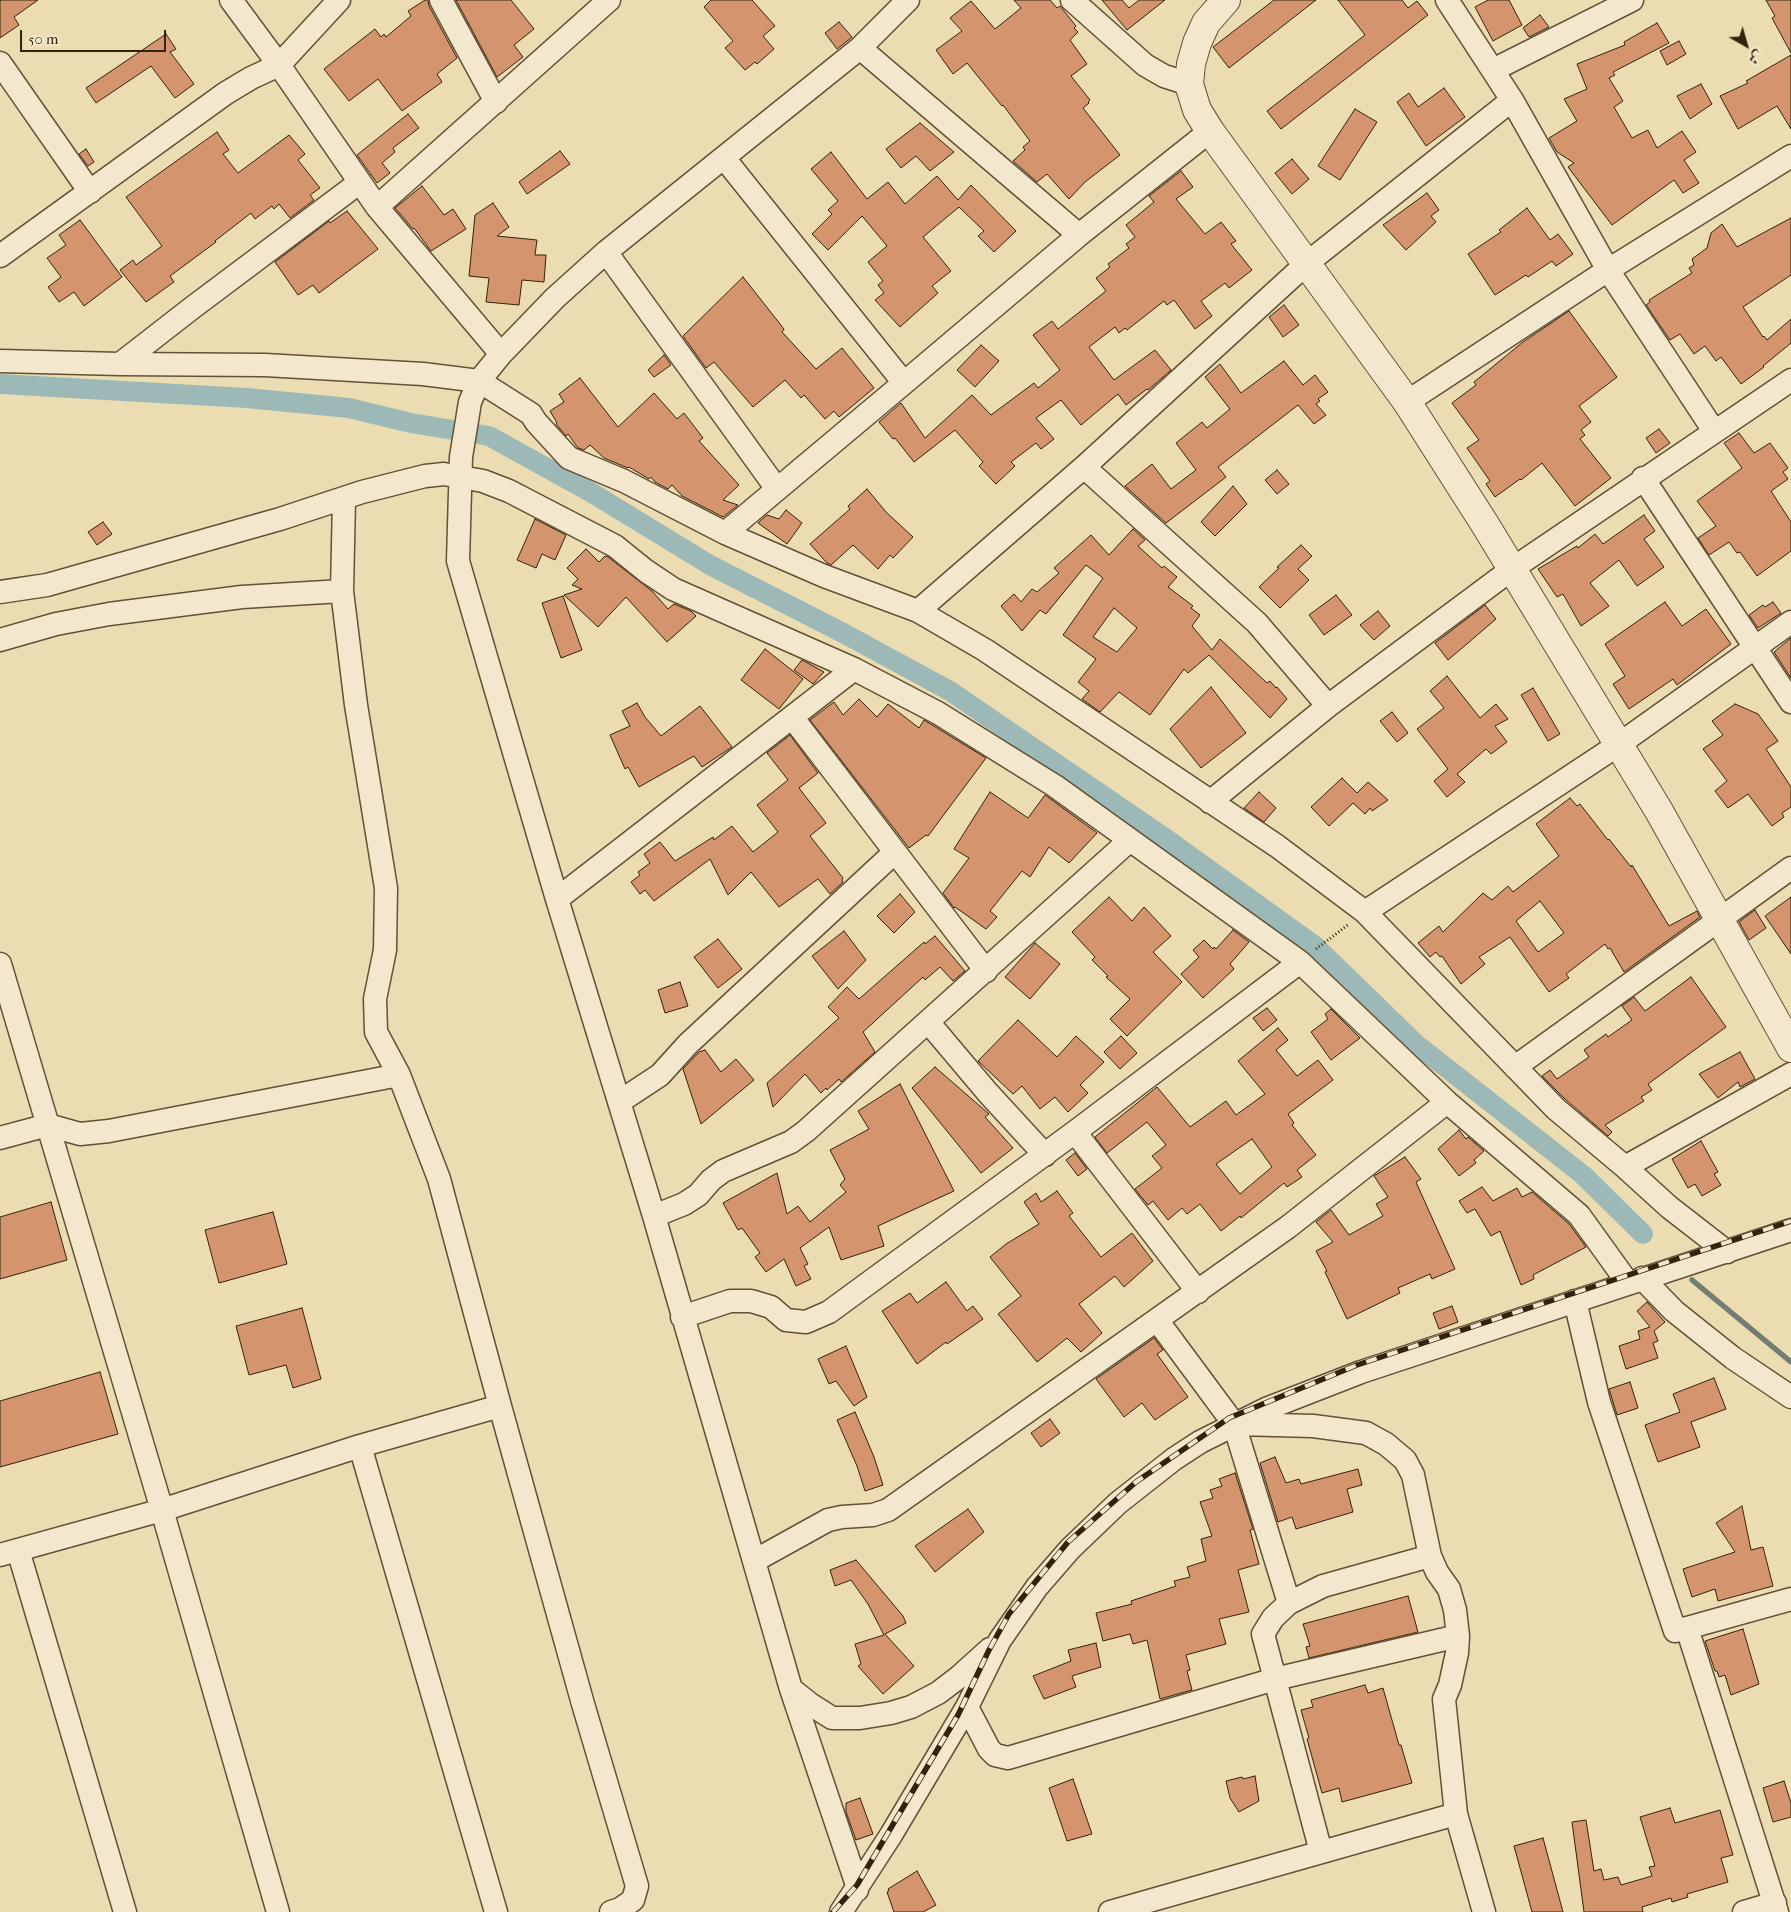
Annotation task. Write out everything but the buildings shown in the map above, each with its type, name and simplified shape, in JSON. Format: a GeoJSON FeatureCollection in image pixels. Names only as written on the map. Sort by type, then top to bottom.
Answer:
{"type":"FeatureCollection","features":[{"type":"Feature","properties":{"kind":"street"},"geometry":{"type":"LineString","coordinates":[[231,0],[279,65],[377,208],[501,354]]}},
{"type":"Feature","properties":{"kind":"street"},"geometry":{"type":"LineString","coordinates":[[0,256],[226,93],[251,78],[279,65],[339,0]]}},
{"type":"Feature","properties":{"kind":"street"},"geometry":{"type":"LineString","coordinates":[[441,0],[496,102]]}},
{"type":"Feature","properties":{"kind":"street"},"geometry":{"type":"LineString","coordinates":[[377,208],[609,0]]}},
{"type":"Feature","properties":{"kind":"street"},"geometry":{"type":"LineString","coordinates":[[857,1890],[857,1885],[791,1689],[654,1216],[557,899],[458,560],[461,467],[470,402],[478,381],[501,354],[555,298],[606,252],[860,48],[908,0]]}},
{"type":"Feature","properties":{"kind":"street"},"geometry":{"type":"LineString","coordinates":[[1072,0],[1145,65],[1164,76],[1189,84]]}},
{"type":"Feature","properties":{"kind":"street"},"geometry":{"type":"LineString","coordinates":[[1226,0],[1206,23],[1197,43],[1191,64],[1189,84],[1197,110],[1210,131],[1407,402],[1512,569],[1659,811],[1791,1048]]}},
{"type":"Feature","properties":{"kind":"street"},"geometry":{"type":"LineString","coordinates":[[1447,0],[1512,100],[1608,270],[1714,431]]}},
{"type":"Feature","properties":{"kind":"street"},"geometry":{"type":"LineString","coordinates":[[1493,70],[1632,0]]}},
{"type":"Feature","properties":{"kind":"street"},"geometry":{"type":"LineString","coordinates":[[860,48],[1079,235]]}},
{"type":"Feature","properties":{"kind":"street"},"geometry":{"type":"LineString","coordinates":[[0,63],[90,192]]}},
{"type":"Feature","properties":{"kind":"street"},"geometry":{"type":"LineString","coordinates":[[918,611],[1084,467],[1306,264],[1512,100]]}},
{"type":"Feature","properties":{"kind":"street"},"geometry":{"type":"LineString","coordinates":[[724,533],[1079,235],[1210,131]]}},
{"type":"Feature","properties":{"kind":"street"},"geometry":{"type":"LineString","coordinates":[[1407,402],[1608,270],[1791,156]]}},
{"type":"Feature","properties":{"kind":"street"},"geometry":{"type":"LineString","coordinates":[[724,158],[904,383]]}},
{"type":"Feature","properties":{"kind":"street"},"geometry":{"type":"LineString","coordinates":[[120,364],[360,182]]}},
{"type":"Feature","properties":{"kind":"street"},"geometry":{"type":"LineString","coordinates":[[606,252],[777,489]]}},
{"type":"Feature","properties":{"kind":"street"},"geometry":{"type":"LineString","coordinates":[[0,361],[265,365],[423,374],[478,381],[531,414],[569,458],[624,480],[724,533],[824,576],[918,611],[986,650],[1277,846],[1359,917],[1516,1067],[1556,1109],[1625,1167],[1669,1208],[1727,1252]]}},
{"type":"Feature","properties":{"kind":"street"},"geometry":{"type":"LineString","coordinates":[[1210,802],[1328,706],[1512,569],[1643,478],[1791,380]]}},
{"type":"Feature","properties":{"kind":"street"},"geometry":{"type":"LineString","coordinates":[[0,592],[47,585],[280,519],[362,492],[425,476],[444,474],[461,467]]}},
{"type":"Feature","properties":{"kind":"street"},"geometry":{"type":"LineString","coordinates":[[461,467],[483,481],[509,491],[615,546],[646,571],[673,589],[854,669],[938,713],[1055,786],[1130,840],[1308,956],[1447,1102],[1579,1215],[1635,1280],[1733,1358],[1791,1397]]}},
{"type":"Feature","properties":{"kind":"street"},"geometry":{"type":"LineString","coordinates":[[1084,467],[1257,623],[1328,706]]}},
{"type":"Feature","properties":{"kind":"street"},"geometry":{"type":"LineString","coordinates":[[1643,478],[1791,702]]}},
{"type":"Feature","properties":{"kind":"street"},"geometry":{"type":"LineString","coordinates":[[344,499],[342,590],[356,705],[386,888],[385,950],[376,999],[376,1032],[399,1075],[439,1179],[583,1704],[637,1886],[632,1900],[620,1909],[610,1912]]}},
{"type":"Feature","properties":{"kind":"street"},"geometry":{"type":"LineString","coordinates":[[0,640],[56,624],[110,614],[242,597],[342,590]]}},
{"type":"Feature","properties":{"kind":"street"},"geometry":{"type":"LineString","coordinates":[[1359,917],[1618,745],[1791,622]]}},
{"type":"Feature","properties":{"kind":"street"},"geometry":{"type":"LineString","coordinates":[[557,899],[854,669]]}},
{"type":"Feature","properties":{"kind":"street"},"geometry":{"type":"LineString","coordinates":[[792,718],[986,971]]}},
{"type":"Feature","properties":{"kind":"street"},"geometry":{"type":"LineString","coordinates":[[654,1216],[684,1204],[698,1195],[711,1180],[723,1171],[782,1146],[806,1132],[1130,840]]}},
{"type":"Feature","properties":{"kind":"street"},"geometry":{"type":"LineString","coordinates":[[619,1102],[660,1075],[688,1044],[894,852]]}},
{"type":"Feature","properties":{"kind":"street"},"geometry":{"type":"LineString","coordinates":[[1516,1067],[1791,868]]}},
{"type":"Feature","properties":{"kind":"street"},"geometry":{"type":"LineString","coordinates":[[682,1317],[730,1301],[751,1301],[771,1307],[786,1320],[806,1322],[829,1312],[1075,1132],[1308,956]]}},
{"type":"Feature","properties":{"kind":"street"},"geometry":{"type":"LineString","coordinates":[[0,964],[162,1510],[278,1912]]}},
{"type":"Feature","properties":{"kind":"street"},"geometry":{"type":"LineString","coordinates":[[929,1023],[1044,1155]]}},
{"type":"Feature","properties":{"kind":"street"},"geometry":{"type":"LineString","coordinates":[[1625,1167],[1791,1074]]}},
{"type":"Feature","properties":{"kind":"street"},"geometry":{"type":"LineString","coordinates":[[0,1138],[48,1124],[80,1134],[109,1132],[399,1075]]}},
{"type":"Feature","properties":{"kind":"street"},"geometry":{"type":"LineString","coordinates":[[754,1561],[828,1520],[873,1515],[888,1510],[1288,1228],[1447,1102]]}},
{"type":"Feature","properties":{"kind":"street"},"geometry":{"type":"LineString","coordinates":[[1075,1132],[1198,1292]]}},
{"type":"Feature","properties":{"kind":"street"},"geometry":{"type":"LineString","coordinates":[[841,1912],[857,1890],[967,1706],[1000,1640],[1038,1587],[1063,1557],[1118,1503],[1181,1455],[1200,1442],[1266,1408],[1361,1372],[1791,1230]]}},
{"type":"Feature","properties":{"kind":"street"},"geometry":{"type":"LineString","coordinates":[[1575,1301],[1599,1402],[1675,1632],[1791,1599]]}},
{"type":"Feature","properties":{"kind":"street"},"geometry":{"type":"LineString","coordinates":[[1157,1320],[1234,1424],[1289,1603]]}},
{"type":"Feature","properties":{"kind":"street"},"geometry":{"type":"LineString","coordinates":[[124,1912],[9,1553],[162,1510],[360,1446],[500,1406]]}},
{"type":"Feature","properties":{"kind":"street"},"geometry":{"type":"LineString","coordinates":[[1234,1424],[1337,1428],[1366,1433],[1386,1444],[1405,1460],[1413,1475],[1430,1556],[1437,1572],[1449,1590],[1455,1610],[1458,1636],[1455,1668],[1444,1699],[1456,1814],[1484,1912]]}},
{"type":"Feature","properties":{"kind":"street"},"geometry":{"type":"LineString","coordinates":[[360,1446],[496,1912]]}},
{"type":"Feature","properties":{"kind":"street"},"geometry":{"type":"LineString","coordinates":[[1321,1852],[1263,1634],[1273,1618],[1289,1603],[1323,1586],[1430,1556]]}},
{"type":"Feature","properties":{"kind":"street"},"geometry":{"type":"LineString","coordinates":[[1687,1628],[1776,1908],[1744,1912]]}},
{"type":"Feature","properties":{"kind":"street"},"geometry":{"type":"LineString","coordinates":[[967,1706],[989,1749],[996,1755],[1008,1758],[1275,1679],[1458,1636]]}},
{"type":"Feature","properties":{"kind":"street"},"geometry":{"type":"LineString","coordinates":[[791,1689],[832,1718],[860,1718],[891,1713],[912,1707],[938,1693],[1000,1640]]}},
{"type":"Feature","properties":{"kind":"street"},"geometry":{"type":"LineString","coordinates":[[1110,1912],[1456,1814]]}},
{"type":"Feature","properties":{"kind":"path"},"geometry":{"type":"LineString","coordinates":[[1308,956],[1359,917]]}},
{"type":"Feature","properties":{"kind":"waterway"},"geometry":{"type":"LineString","coordinates":[[0,384],[247,398],[349,408],[411,423],[489,436],[592,493],[710,565],[845,634],[950,691],[1168,840],[1314,945],[1416,1044],[1583,1175],[1643,1234]]}},
{"type":"Feature","properties":{"kind":"waterway"},"geometry":{"type":"LineString","coordinates":[[1692,1280],[1791,1362]]}},
{"type":"Feature","properties":{"kind":"railway"},"geometry":{"type":"LineString","coordinates":[[833,1912],[857,1885],[958,1715],[989,1650],[1009,1614],[1068,1542],[1136,1482],[1229,1418],[1357,1365],[1791,1221]]}}]}
